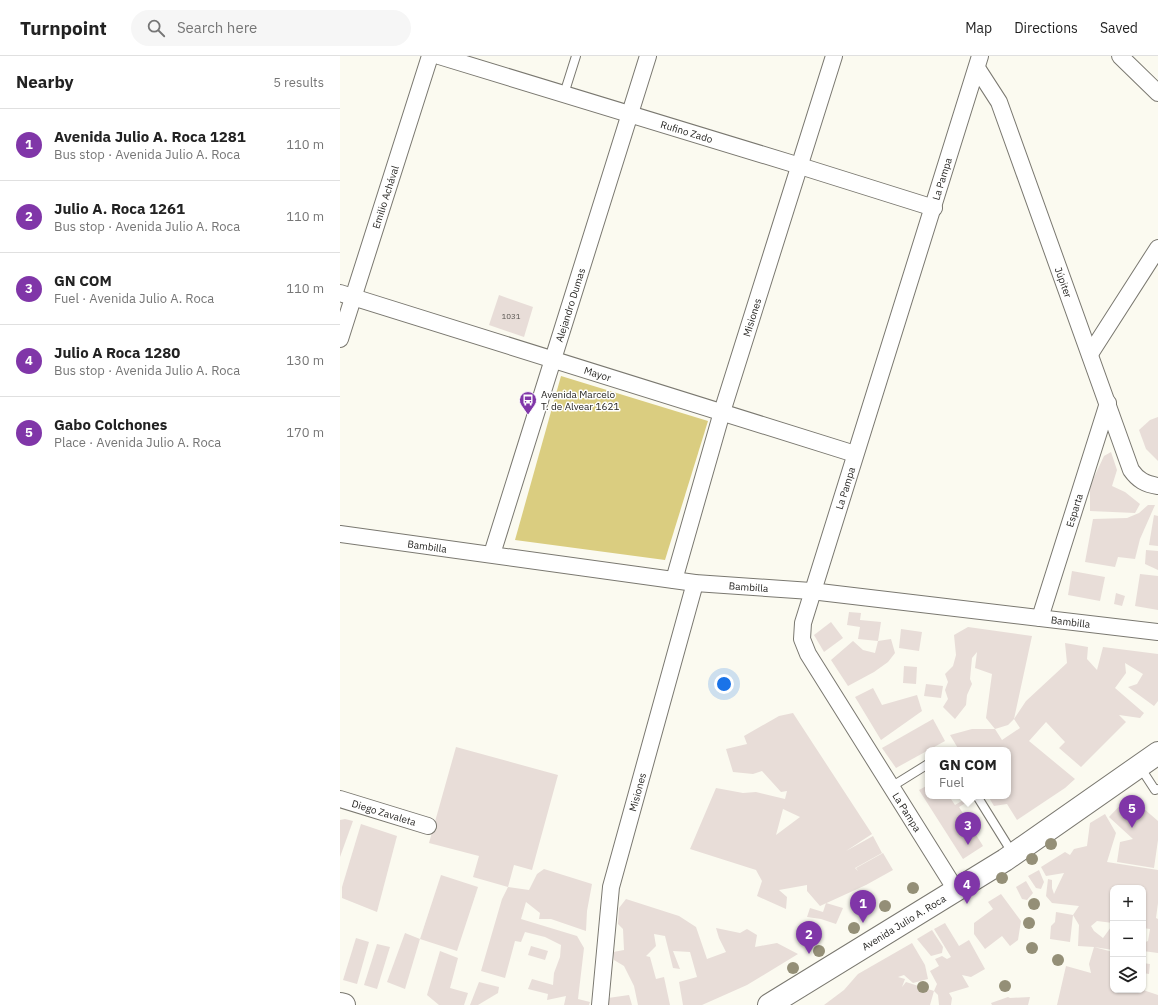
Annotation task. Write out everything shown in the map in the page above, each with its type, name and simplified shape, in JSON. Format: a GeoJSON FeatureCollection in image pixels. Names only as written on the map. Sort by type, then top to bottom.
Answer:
{"type":"FeatureCollection","features":[{"type":"Feature","properties":{"kind":"main road","name":"Avenida Julio A. Roca"},"geometry":{"type":"LineString","coordinates":[[1096,795],[1158,738]]}},
{"type":"Feature","properties":{"kind":"main road","name":"Avenida Julio A. Roca"},"geometry":{"type":"LineString","coordinates":[[769,1005],[1013,854],[1158,753]]}},
{"type":"Feature","properties":{"kind":"main road"},"geometry":{"type":"LineString","coordinates":[[340,1004],[344,1005]]}},
{"type":"Feature","properties":{"kind":"street","name":"Emilio Achával"},"geometry":{"type":"LineString","coordinates":[[340,339],[346,295],[430,56]]}},
{"type":"Feature","properties":{"kind":"street","name":"Rufino Zado"},"geometry":{"type":"LineString","coordinates":[[439,56],[934,208]]}},
{"type":"Feature","properties":{"kind":"street","name":"Alejandro Dumas"},"geometry":{"type":"LineString","coordinates":[[492,554],[648,56]]}},
{"type":"Feature","properties":{"kind":"street","name":"Misiones"},"geometry":{"type":"LineString","coordinates":[[674,580],[722,412],[834,56]]}},
{"type":"Feature","properties":{"kind":"street"},"geometry":{"type":"LineString","coordinates":[[1120,56],[1158,93]]}},
{"type":"Feature","properties":{"kind":"street","name":"La Pampa"},"geometry":{"type":"LineString","coordinates":[[956,890],[808,654],[802,639],[803,623],[811,592],[934,208],[979,62]]}},
{"type":"Feature","properties":{"kind":"street","name":"Júpiter"},"geometry":{"type":"LineString","coordinates":[[979,62],[999,102],[1132,470],[1138,479],[1149,485],[1158,486]]}},
{"type":"Feature","properties":{"kind":"street"},"geometry":{"type":"LineString","coordinates":[[1090,354],[1158,248]]}},
{"type":"Feature","properties":{"kind":"street","name":"Mayor"},"geometry":{"type":"LineString","coordinates":[[346,295],[855,454]]}},
{"type":"Feature","properties":{"kind":"street","name":"Esparta"},"geometry":{"type":"LineString","coordinates":[[1040,618],[1108,403]]}},
{"type":"Feature","properties":{"kind":"street","name":"Bambilla"},"geometry":{"type":"LineString","coordinates":[[340,534],[694,583],[811,592],[1158,632]]}},
{"type":"Feature","properties":{"kind":"street","name":"Misiones"},"geometry":{"type":"LineString","coordinates":[[600,1005],[611,887],[694,583]]}},
{"type":"Feature","properties":{"kind":"street","name":"Diego Zavaleta"},"geometry":{"type":"LineString","coordinates":[[340,799],[428,826]]}},
{"type":"Feature","properties":{"kind":"lane"},"geometry":{"type":"LineString","coordinates":[[564,94],[576,56]]}},
{"type":"Feature","properties":{"kind":"lane"},"geometry":{"type":"LineString","coordinates":[[891,787],[925,766]]}},
{"type":"Feature","properties":{"kind":"lane"},"geometry":{"type":"LineString","coordinates":[[1140,766],[1155,790],[1158,789]]}},
{"type":"Feature","properties":{"kind":"lane"},"geometry":{"type":"LineString","coordinates":[[979,799],[1013,854]]}},
{"type":"Feature","properties":{"kind":"shaded area"},"geometry":{"type":"Polygon","coordinates":[[[561,376],[708,421],[665,560],[515,540],[561,376]]]}},
{"type":"Feature","properties":{"kind":"building"},"geometry":{"type":"Polygon","coordinates":[[[499,295],[533,307],[524,337],[489,325],[499,295]]]}},
{"type":"Feature","properties":{"kind":"building"},"geometry":{"type":"Polygon","coordinates":[[[1158,417],[1158,461],[1146,449],[1139,430],[1150,420],[1158,417]]]}},
{"type":"Feature","properties":{"kind":"building"},"geometry":{"type":"Polygon","coordinates":[[[1111,452],[1117,470],[1112,486],[1125,492],[1140,504],[1135,513],[1090,511],[1090,486],[1104,456],[1111,452]]]}},
{"type":"Feature","properties":{"kind":"building"},"geometry":{"type":"Polygon","coordinates":[[[1148,505],[1155,505],[1140,539],[1135,559],[1118,557],[1115,567],[1085,562],[1093,519],[1127,518],[1139,513],[1148,505]]]}},
{"type":"Feature","properties":{"kind":"building"},"geometry":{"type":"Polygon","coordinates":[[[1154,515],[1158,516],[1158,546],[1149,545],[1154,515]]]}},
{"type":"Feature","properties":{"kind":"building"},"geometry":{"type":"Polygon","coordinates":[[[1146,550],[1158,551],[1158,570],[1145,564],[1146,550]]]}},
{"type":"Feature","properties":{"kind":"building"},"geometry":{"type":"Polygon","coordinates":[[[1072,571],[1105,577],[1100,601],[1068,595],[1072,571]]]}},
{"type":"Feature","properties":{"kind":"building"},"geometry":{"type":"Polygon","coordinates":[[[1140,574],[1158,576],[1158,610],[1135,606],[1140,574]]]}},
{"type":"Feature","properties":{"kind":"building"},"geometry":{"type":"Polygon","coordinates":[[[1116,593],[1125,596],[1122,606],[1114,604],[1116,593]]]}},
{"type":"Feature","properties":{"kind":"building"},"geometry":{"type":"Polygon","coordinates":[[[849,612],[861,613],[860,620],[881,622],[878,641],[858,639],[860,627],[847,625],[849,612]]]}},
{"type":"Feature","properties":{"kind":"building"},"geometry":{"type":"Polygon","coordinates":[[[831,622],[843,638],[824,652],[814,635],[831,622]]]}},
{"type":"Feature","properties":{"kind":"building"},"geometry":{"type":"Polygon","coordinates":[[[968,627],[1032,636],[1014,719],[1008,725],[995,729],[986,718],[992,674],[975,668],[977,652],[972,658],[970,679],[972,684],[967,695],[966,705],[955,719],[943,707],[948,699],[945,690],[948,682],[945,674],[953,666],[956,655],[954,635],[968,627]]]}},
{"type":"Feature","properties":{"kind":"building"},"geometry":{"type":"Polygon","coordinates":[[[901,629],[922,632],[919,651],[899,648],[901,629]]]}},
{"type":"Feature","properties":{"kind":"building"},"geometry":{"type":"Polygon","coordinates":[[[891,639],[895,653],[888,662],[874,672],[848,686],[831,660],[853,641],[863,650],[875,653],[878,641],[891,639]]]}},
{"type":"Feature","properties":{"kind":"building"},"geometry":{"type":"Polygon","coordinates":[[[1065,643],[1088,647],[1087,659],[1097,670],[1103,647],[1158,654],[1158,701],[1154,706],[1128,687],[1137,684],[1143,674],[1125,663],[1126,673],[1115,688],[1144,713],[1140,718],[1119,715],[1126,722],[1081,767],[1059,748],[1065,742],[1046,722],[1029,741],[1075,779],[1065,788],[1017,820],[1007,804],[994,806],[990,799],[1011,799],[1011,747],[957,747],[950,735],[972,729],[995,729],[1002,740],[1020,728],[1014,719],[1026,701],[1067,663],[1065,643]]]}},
{"type":"Feature","properties":{"kind":"building"},"geometry":{"type":"Polygon","coordinates":[[[904,666],[917,667],[916,684],[903,683],[904,666]]]}},
{"type":"Feature","properties":{"kind":"building"},"geometry":{"type":"Polygon","coordinates":[[[926,684],[943,686],[941,698],[924,696],[926,684]]]}},
{"type":"Feature","properties":{"kind":"building"},"geometry":{"type":"Polygon","coordinates":[[[873,688],[882,705],[917,695],[922,711],[881,740],[855,697],[873,688]]]}},
{"type":"Feature","properties":{"kind":"building"},"geometry":{"type":"Polygon","coordinates":[[[793,713],[872,834],[846,851],[873,836],[882,853],[855,868],[858,871],[856,868],[883,853],[893,870],[866,885],[820,906],[807,891],[807,885],[779,890],[787,897],[786,909],[757,896],[762,881],[756,870],[690,849],[716,788],[743,793],[756,792],[785,799],[787,791],[781,792],[762,771],[753,774],[733,772],[726,749],[747,744],[744,736],[779,716],[793,713]],[[783,809],[776,835],[800,817],[783,809]]]}},
{"type":"Feature","properties":{"kind":"building"},"geometry":{"type":"Polygon","coordinates":[[[933,719],[945,741],[934,747],[925,747],[925,752],[896,768],[882,748],[933,719]]]}},
{"type":"Feature","properties":{"kind":"building"},"geometry":{"type":"Polygon","coordinates":[[[456,747],[558,775],[532,870],[514,865],[508,887],[473,877],[479,856],[429,843],[456,747]]]}},
{"type":"Feature","properties":{"kind":"building"},"geometry":{"type":"Polygon","coordinates":[[[925,787],[925,799],[951,799],[955,805],[965,799],[972,799],[959,807],[983,846],[963,859],[919,790],[925,787]]]}},
{"type":"Feature","properties":{"kind":"building"},"geometry":{"type":"Polygon","coordinates":[[[1129,796],[1158,821],[1158,840],[1154,868],[1117,862],[1120,842],[1133,839],[1109,817],[1129,796]]]}},
{"type":"Feature","properties":{"kind":"building"},"geometry":{"type":"Polygon","coordinates":[[[1105,814],[1116,833],[1107,862],[1158,870],[1158,903],[1156,918],[1158,919],[1158,953],[1146,951],[1146,942],[1148,941],[1150,929],[1146,928],[1146,885],[1110,885],[1110,923],[1097,921],[1091,926],[1094,931],[1103,938],[1110,928],[1110,950],[1078,946],[1079,925],[1073,915],[1079,906],[1052,903],[1046,896],[1048,879],[1052,880],[1054,894],[1064,873],[1046,876],[1041,867],[1065,852],[1070,855],[1074,849],[1087,846],[1090,823],[1105,814]]]}},
{"type":"Feature","properties":{"kind":"building"},"geometry":{"type":"Polygon","coordinates":[[[345,819],[353,821],[340,857],[340,820],[345,819]]]}},
{"type":"Feature","properties":{"kind":"building"},"geometry":{"type":"Polygon","coordinates":[[[361,824],[397,836],[377,912],[342,898],[342,887],[361,824]]]}},
{"type":"Feature","properties":{"kind":"building"},"geometry":{"type":"Polygon","coordinates":[[[544,869],[592,884],[587,911],[586,931],[551,919],[539,919],[540,913],[526,902],[521,919],[577,936],[584,948],[578,999],[590,1002],[589,1005],[564,1005],[566,996],[547,1000],[548,994],[528,989],[532,979],[553,985],[554,973],[560,957],[561,945],[545,937],[525,932],[521,942],[515,941],[505,978],[481,971],[502,899],[508,887],[529,890],[537,874],[544,869]]]}},
{"type":"Feature","properties":{"kind":"building"},"geometry":{"type":"Polygon","coordinates":[[[1039,870],[1044,882],[1041,889],[1036,888],[1028,876],[1039,870]]]}},
{"type":"Feature","properties":{"kind":"building"},"geometry":{"type":"Polygon","coordinates":[[[441,875],[478,887],[457,951],[420,939],[441,875]]]}},
{"type":"Feature","properties":{"kind":"building"},"geometry":{"type":"Polygon","coordinates":[[[1026,881],[1033,893],[1027,900],[1022,899],[1016,887],[1026,881]]]}},
{"type":"Feature","properties":{"kind":"building"},"geometry":{"type":"Polygon","coordinates":[[[1001,894],[1021,921],[1018,940],[1010,946],[1002,936],[985,949],[974,934],[974,923],[993,909],[988,902],[1001,894]]]}},
{"type":"Feature","properties":{"kind":"building"},"geometry":{"type":"Polygon","coordinates":[[[626,899],[679,916],[696,927],[707,959],[726,952],[716,928],[740,933],[747,929],[757,935],[755,947],[777,943],[798,954],[747,985],[702,1005],[683,1005],[679,982],[697,977],[690,952],[673,951],[680,969],[673,968],[665,936],[654,934],[656,946],[646,956],[650,957],[656,979],[664,977],[670,1005],[638,1005],[634,986],[624,966],[614,960],[613,952],[624,950],[623,929],[618,924],[619,908],[626,899]]]}},
{"type":"Feature","properties":{"kind":"building"},"geometry":{"type":"Polygon","coordinates":[[[826,903],[843,908],[836,924],[821,919],[807,917],[810,908],[823,912],[826,903]]]}},
{"type":"Feature","properties":{"kind":"building"},"geometry":{"type":"Polygon","coordinates":[[[1056,912],[1073,915],[1070,942],[1050,939],[1051,926],[1055,922],[1056,912]]]}},
{"type":"Feature","properties":{"kind":"building"},"geometry":{"type":"Polygon","coordinates":[[[945,923],[959,946],[969,940],[985,969],[971,977],[962,975],[969,987],[949,993],[952,998],[951,1005],[939,1005],[938,995],[934,991],[937,984],[930,971],[939,966],[935,959],[942,956],[947,959],[951,957],[934,929],[945,923]]]}},
{"type":"Feature","properties":{"kind":"building"},"geometry":{"type":"Polygon","coordinates":[[[932,930],[943,947],[942,953],[931,956],[917,939],[932,930]]]}},
{"type":"Feature","properties":{"kind":"building"},"geometry":{"type":"Polygon","coordinates":[[[405,933],[420,939],[405,989],[387,982],[405,933]]]}},
{"type":"Feature","properties":{"kind":"building"},"geometry":{"type":"Polygon","coordinates":[[[356,938],[369,942],[357,984],[343,980],[356,938]]]}},
{"type":"Feature","properties":{"kind":"building"},"geometry":{"type":"Polygon","coordinates":[[[912,943],[925,965],[928,979],[913,983],[904,975],[898,977],[905,979],[902,987],[906,982],[934,991],[930,1005],[824,1005],[844,990],[858,974],[912,943]]]}},
{"type":"Feature","properties":{"kind":"building"},"geometry":{"type":"Polygon","coordinates":[[[377,944],[390,947],[377,989],[364,985],[377,944]]]}},
{"type":"Feature","properties":{"kind":"building"},"geometry":{"type":"Polygon","coordinates":[[[531,946],[548,951],[545,960],[528,955],[531,946]]]}},
{"type":"Feature","properties":{"kind":"building"},"geometry":{"type":"Polygon","coordinates":[[[1094,947],[1110,951],[1110,993],[1146,993],[1146,991],[1158,995],[1158,1005],[1057,1005],[1066,966],[1091,973],[1089,964],[1094,947]]]}},
{"type":"Feature","properties":{"kind":"building"},"geometry":{"type":"Polygon","coordinates":[[[440,951],[458,958],[450,988],[468,993],[464,1005],[439,1005],[427,995],[440,951]]]}},
{"type":"Feature","properties":{"kind":"building"},"geometry":{"type":"Polygon","coordinates":[[[1146,963],[1150,964],[1149,974],[1146,974],[1146,963]]]}},
{"type":"Feature","properties":{"kind":"building"},"geometry":{"type":"Polygon","coordinates":[[[479,982],[499,987],[498,993],[478,1005],[470,1005],[479,982]]]}},
{"type":"Feature","properties":{"kind":"building"},"geometry":{"type":"Polygon","coordinates":[[[629,995],[632,1005],[608,1005],[608,998],[629,995]]]}},
{"type":"Feature","properties":{"kind":"building"},"geometry":{"type":"Polygon","coordinates":[[[1008,997],[1030,997],[1028,1005],[992,1005],[991,1003],[1008,997]]]}},
{"type":"Feature","properties":{"kind":"place","name":"Avenida Marcelo T. de Alvear 1621"},"geometry":{"type":"Point","coordinates":[528,415]}},
{"type":"Feature","properties":{"kind":"place","name":"Gabo Colchones"},"geometry":{"type":"Point","coordinates":[1132,828]}},
{"type":"Feature","properties":{"kind":"place","name":"GN COM"},"geometry":{"type":"Point","coordinates":[968,845]}},
{"type":"Feature","properties":{"kind":"place","name":"Julio A Roca 1280"},"geometry":{"type":"Point","coordinates":[967,904]}},
{"type":"Feature","properties":{"kind":"place","name":"Avenida Julio A. Roca 1281"},"geometry":{"type":"Point","coordinates":[863,923]}},
{"type":"Feature","properties":{"kind":"place","name":"Julio A. Roca 1261"},"geometry":{"type":"Point","coordinates":[809,954]}}]}
